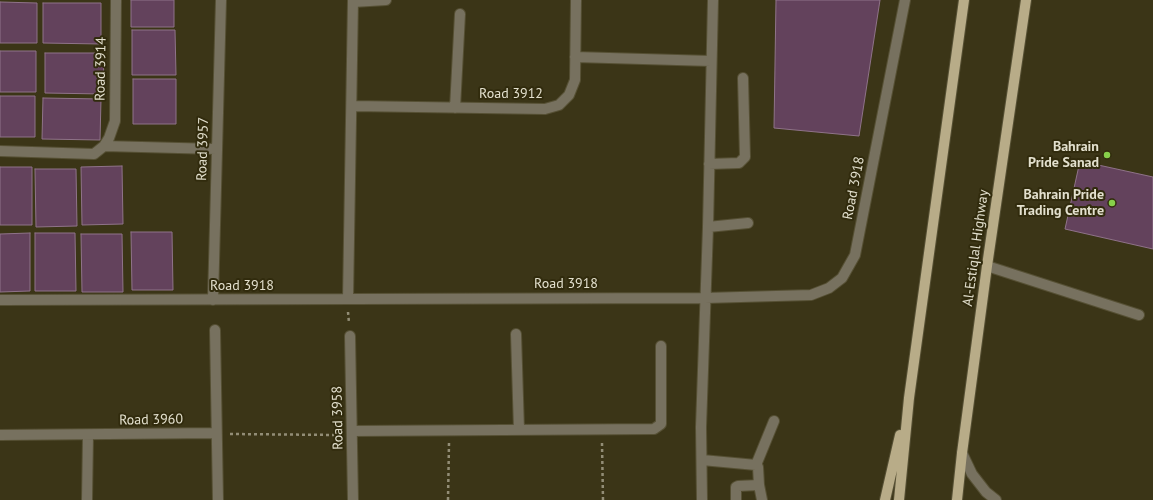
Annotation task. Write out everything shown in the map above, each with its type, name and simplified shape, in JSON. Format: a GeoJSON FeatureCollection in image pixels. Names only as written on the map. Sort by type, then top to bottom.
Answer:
{"type":"FeatureCollection","features":[{"type":"Feature","properties":{"kind":"main road"},"geometry":{"type":"LineString","coordinates":[[899,500],[909,398],[964,0]]}},
{"type":"Feature","properties":{"kind":"main road","name":"Al-Estiqlal Highway"},"geometry":{"type":"LineString","coordinates":[[957,500],[987,266],[1026,0]]}},
{"type":"Feature","properties":{"kind":"main road"},"geometry":{"type":"LineString","coordinates":[[884,500],[909,398]]}},
{"type":"Feature","properties":{"kind":"street","name":"Road 3914"},"geometry":{"type":"LineString","coordinates":[[107,142],[115,121],[116,0]]}},
{"type":"Feature","properties":{"kind":"street","name":"Road 3957"},"geometry":{"type":"LineString","coordinates":[[213,300],[216,149],[222,0]]}},
{"type":"Feature","properties":{"kind":"street"},"geometry":{"type":"LineString","coordinates":[[348,299],[353,106],[353,1],[386,0]]}},
{"type":"Feature","properties":{"kind":"street","name":"Road 3912"},"geometry":{"type":"LineString","coordinates":[[353,106],[545,109],[559,105],[569,95],[575,80],[576,0]]}},
{"type":"Feature","properties":{"kind":"street"},"geometry":{"type":"LineString","coordinates":[[702,500],[705,298],[713,0]]}},
{"type":"Feature","properties":{"kind":"street","name":"Road 3918"},"geometry":{"type":"LineString","coordinates":[[0,300],[705,298],[811,296],[829,288],[842,278],[855,255],[905,0]]}},
{"type":"Feature","properties":{"kind":"street"},"geometry":{"type":"LineString","coordinates":[[455,108],[460,14]]}},
{"type":"Feature","properties":{"kind":"street"},"geometry":{"type":"LineString","coordinates":[[575,57],[711,61]]}},
{"type":"Feature","properties":{"kind":"street"},"geometry":{"type":"LineString","coordinates":[[709,164],[739,163],[745,157],[743,78]]}},
{"type":"Feature","properties":{"kind":"street"},"geometry":{"type":"LineString","coordinates":[[0,152],[94,154],[107,142],[216,149]]}},
{"type":"Feature","properties":{"kind":"street"},"geometry":{"type":"LineString","coordinates":[[708,227],[748,223]]}},
{"type":"Feature","properties":{"kind":"street"},"geometry":{"type":"LineString","coordinates":[[987,266],[1139,315]]}},
{"type":"Feature","properties":{"kind":"street"},"geometry":{"type":"LineString","coordinates":[[214,330],[218,500]]}},
{"type":"Feature","properties":{"kind":"street"},"geometry":{"type":"LineString","coordinates":[[516,334],[519,430]]}},
{"type":"Feature","properties":{"kind":"street","name":"Road 3958"},"geometry":{"type":"LineString","coordinates":[[350,336],[353,500]]}},
{"type":"Feature","properties":{"kind":"street"},"geometry":{"type":"LineString","coordinates":[[352,433],[449,430],[654,429],[661,424],[661,346]]}},
{"type":"Feature","properties":{"kind":"street"},"geometry":{"type":"LineString","coordinates":[[762,500],[758,467],[756,465],[774,421]]}},
{"type":"Feature","properties":{"kind":"street","name":"Road 3960"},"geometry":{"type":"LineString","coordinates":[[0,435],[88,436],[216,433]]}},
{"type":"Feature","properties":{"kind":"street"},"geometry":{"type":"LineString","coordinates":[[87,500],[88,436]]}},
{"type":"Feature","properties":{"kind":"street"},"geometry":{"type":"LineString","coordinates":[[962,453],[972,474],[986,492],[996,500]]}},
{"type":"Feature","properties":{"kind":"street"},"geometry":{"type":"LineString","coordinates":[[702,460],[756,465]]}},
{"type":"Feature","properties":{"kind":"street"},"geometry":{"type":"LineString","coordinates":[[736,500],[736,487],[759,485]]}},
{"type":"Feature","properties":{"kind":"path"},"geometry":{"type":"LineString","coordinates":[[348,299],[350,336]]}},
{"type":"Feature","properties":{"kind":"path"},"geometry":{"type":"LineString","coordinates":[[448,500],[449,430]]}},
{"type":"Feature","properties":{"kind":"path"},"geometry":{"type":"LineString","coordinates":[[602,430],[603,500]]}},
{"type":"Feature","properties":{"kind":"path"},"geometry":{"type":"LineString","coordinates":[[216,433],[352,433]]}},
{"type":"Feature","properties":{"kind":"building"},"geometry":{"type":"Polygon","coordinates":[[[131,0],[174,0],[174,27],[131,27],[131,0]]]}},
{"type":"Feature","properties":{"kind":"building"},"geometry":{"type":"Polygon","coordinates":[[[776,0],[880,0],[859,136],[774,128],[776,0]]]}},
{"type":"Feature","properties":{"kind":"building"},"geometry":{"type":"Polygon","coordinates":[[[0,2],[37,3],[37,43],[0,43],[0,2]]]}},
{"type":"Feature","properties":{"kind":"building"},"geometry":{"type":"Polygon","coordinates":[[[43,3],[101,3],[101,44],[43,43],[43,3]]]}},
{"type":"Feature","properties":{"kind":"building"},"geometry":{"type":"Polygon","coordinates":[[[132,30],[175,30],[176,75],[132,75],[132,30]]]}},
{"type":"Feature","properties":{"kind":"building"},"geometry":{"type":"Polygon","coordinates":[[[0,51],[36,51],[36,92],[0,92],[0,51]]]}},
{"type":"Feature","properties":{"kind":"building"},"geometry":{"type":"Polygon","coordinates":[[[45,53],[104,53],[103,94],[45,93],[45,53]]]}},
{"type":"Feature","properties":{"kind":"building"},"geometry":{"type":"Polygon","coordinates":[[[133,79],[176,79],[176,124],[133,124],[133,79]]]}},
{"type":"Feature","properties":{"kind":"building"},"geometry":{"type":"Polygon","coordinates":[[[0,96],[35,96],[35,137],[0,137],[0,96]]]}},
{"type":"Feature","properties":{"kind":"building"},"geometry":{"type":"Polygon","coordinates":[[[43,98],[101,99],[100,140],[42,139],[43,98]]]}},
{"type":"Feature","properties":{"kind":"building","name":"Bahrain Pride Trading Centre"},"geometry":{"type":"Polygon","coordinates":[[[1080,161],[1153,177],[1153,249],[1065,229],[1080,161]]]}},
{"type":"Feature","properties":{"kind":"building"},"geometry":{"type":"Polygon","coordinates":[[[122,166],[123,224],[82,225],[81,167],[122,166]]]}},
{"type":"Feature","properties":{"kind":"building"},"geometry":{"type":"Polygon","coordinates":[[[0,167],[32,167],[32,225],[0,225],[0,167]]]}},
{"type":"Feature","properties":{"kind":"building"},"geometry":{"type":"Polygon","coordinates":[[[35,169],[76,169],[77,226],[36,227],[35,169]]]}},
{"type":"Feature","properties":{"kind":"building"},"geometry":{"type":"Polygon","coordinates":[[[131,232],[172,232],[173,290],[132,290],[131,232]]]}},
{"type":"Feature","properties":{"kind":"building"},"geometry":{"type":"Polygon","coordinates":[[[30,233],[30,291],[0,292],[0,234],[30,233]]]}},
{"type":"Feature","properties":{"kind":"building"},"geometry":{"type":"Polygon","coordinates":[[[35,233],[75,233],[76,291],[35,291],[35,233]]]}},
{"type":"Feature","properties":{"kind":"building"},"geometry":{"type":"Polygon","coordinates":[[[81,234],[122,234],[123,292],[82,292],[81,234]]]}},
{"type":"Feature","properties":{"kind":"place","name":"Bahrain Pride Sanad"},"geometry":{"type":"Point","coordinates":[1107,155]}},
{"type":"Feature","properties":{"kind":"place","name":"Bahrain Pride Trading Centre"},"geometry":{"type":"Point","coordinates":[1112,203]}}]}
